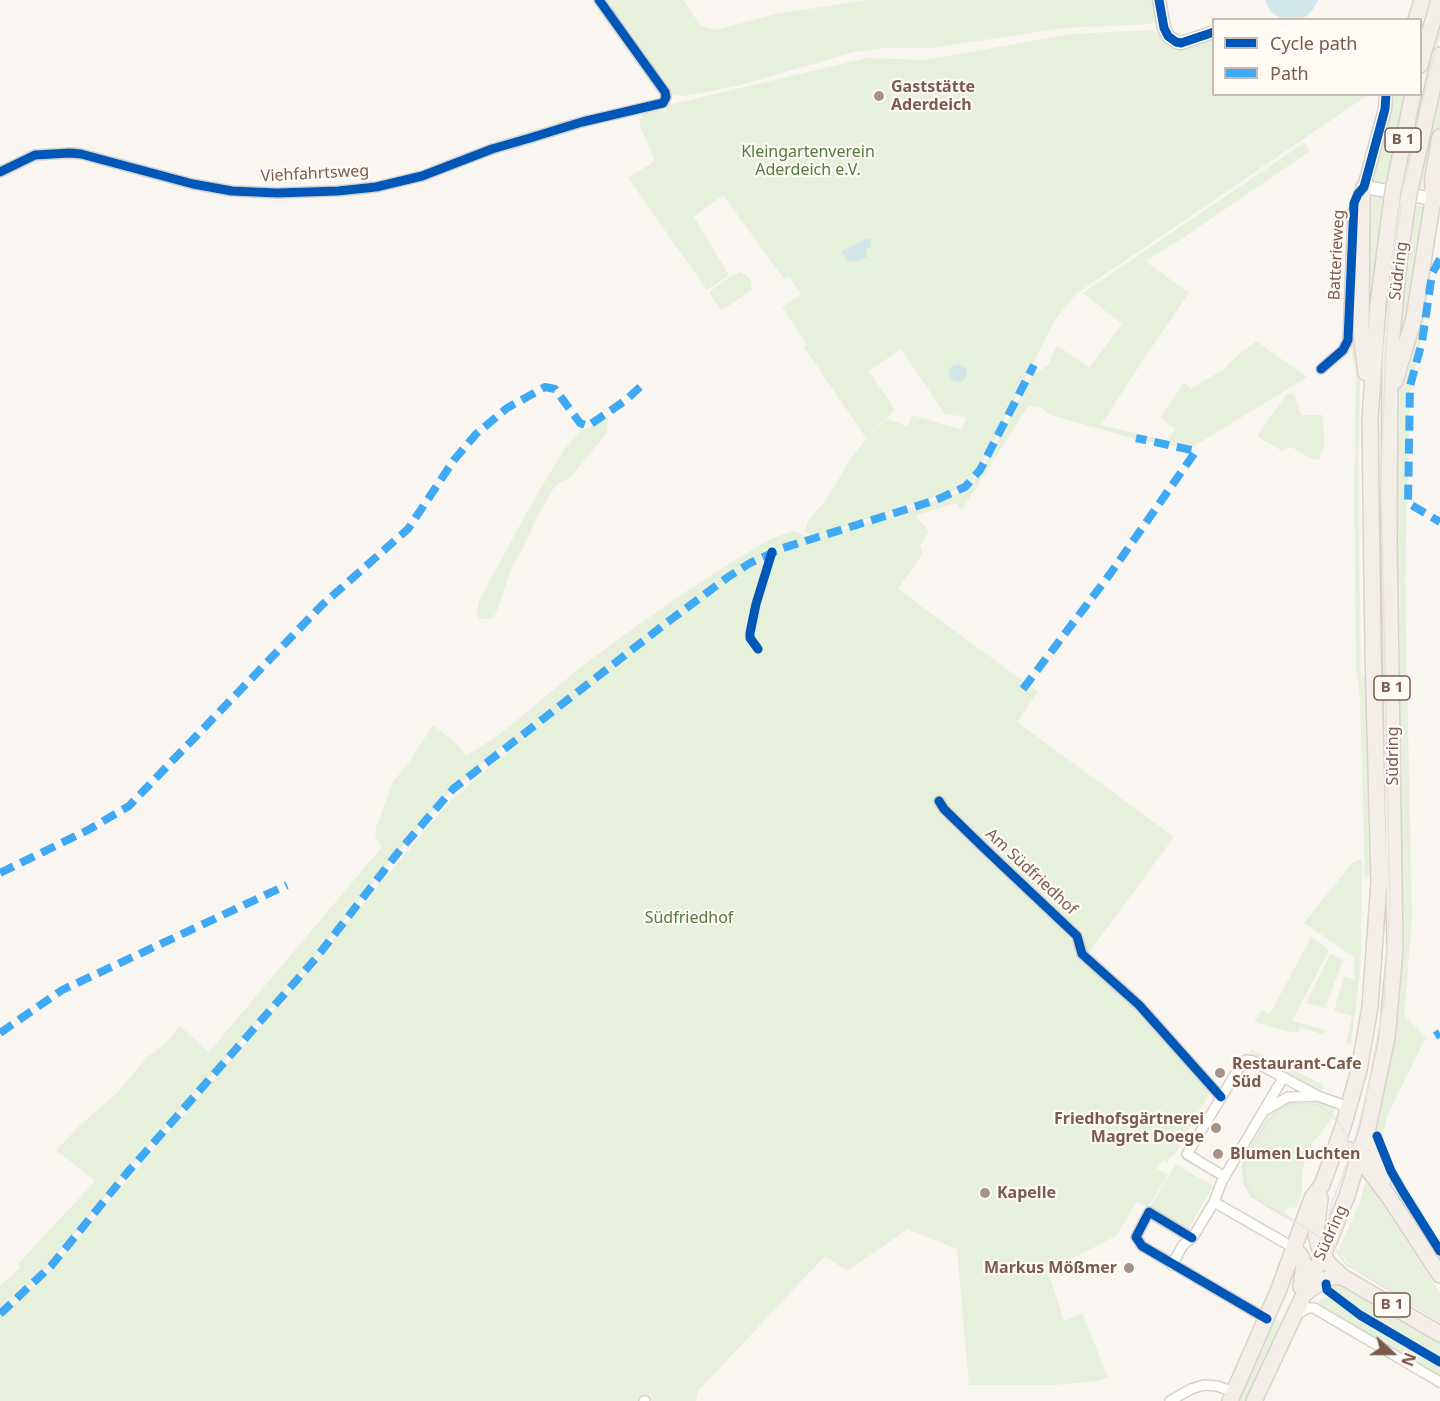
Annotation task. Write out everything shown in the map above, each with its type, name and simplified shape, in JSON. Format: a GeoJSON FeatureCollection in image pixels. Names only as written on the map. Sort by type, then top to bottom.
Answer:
{"type":"FeatureCollection","features":[{"type":"Feature","properties":{"kind":"main road"},"geometry":{"type":"LineString","coordinates":[[1417,18],[1422,0]]}},
{"type":"Feature","properties":{"kind":"main road"},"geometry":{"type":"LineString","coordinates":[[1422,58],[1439,0]]}},
{"type":"Feature","properties":{"kind":"main road","name":"Südring"},"geometry":{"type":"LineString","coordinates":[[1254,1401],[1338,1220],[1360,1158],[1387,1038],[1395,950],[1389,539],[1389,402],[1394,307],[1409,194],[1440,55]]}},
{"type":"Feature","properties":{"kind":"main road","name":"Südring"},"geometry":{"type":"LineString","coordinates":[[1232,1397],[1267,1319],[1312,1198],[1322,1185],[1348,1111],[1361,1062],[1370,1008],[1379,882],[1370,418],[1378,306],[1393,192],[1413,96]]}},
{"type":"Feature","properties":{"kind":"main road"},"geometry":{"type":"LineString","coordinates":[[1389,402],[1414,318],[1437,200],[1433,176],[1440,137]]}},
{"type":"Feature","properties":{"kind":"main road"},"geometry":{"type":"LineString","coordinates":[[1364,187],[1361,333],[1370,418]]}},
{"type":"Feature","properties":{"kind":"main road","name":"B 1"},"geometry":{"type":"LineString","coordinates":[[1368,1127],[1372,1150],[1389,1197]]}},
{"type":"Feature","properties":{"kind":"main road"},"geometry":{"type":"LineString","coordinates":[[1334,1151],[1348,1149],[1360,1158]]}},
{"type":"Feature","properties":{"kind":"main road","name":"B 1"},"geometry":{"type":"LineString","coordinates":[[1360,1158],[1389,1197],[1440,1275]]}},
{"type":"Feature","properties":{"kind":"main road","name":"B 1"},"geometry":{"type":"LineString","coordinates":[[1322,1185],[1316,1228],[1317,1241],[1322,1255],[1331,1267],[1343,1277],[1440,1334]]}},
{"type":"Feature","properties":{"kind":"main road"},"geometry":{"type":"LineString","coordinates":[[1294,1248],[1301,1256],[1304,1265],[1302,1296]]}},
{"type":"Feature","properties":{"kind":"main road"},"geometry":{"type":"LineString","coordinates":[[1302,1296],[1324,1280],[1343,1277]]}},
{"type":"Feature","properties":{"kind":"main road"},"geometry":{"type":"LineString","coordinates":[[1279,1289],[1277,1313],[1283,1319],[1293,1317]]}},
{"type":"Feature","properties":{"kind":"street","name":"Viehfahrtsweg"},"geometry":{"type":"LineString","coordinates":[[0,172],[35,155],[70,153],[193,184],[232,191],[277,193],[338,191],[376,187],[422,176],[511,144],[582,122],[664,101],[664,92],[599,0]]}},
{"type":"Feature","properties":{"kind":"street"},"geometry":{"type":"LineString","coordinates":[[1159,0],[1164,28],[1168,36],[1179,44],[1212,33]]}},
{"type":"Feature","properties":{"kind":"street","name":"Batterieweg"},"geometry":{"type":"LineString","coordinates":[[1321,369],[1343,350],[1348,339],[1353,213],[1358,194],[1364,187],[1385,109],[1386,96]]}},
{"type":"Feature","properties":{"kind":"street"},"geometry":{"type":"LineString","coordinates":[[1364,187],[1437,200]]}},
{"type":"Feature","properties":{"kind":"street","name":"Am Südfriedhof"},"geometry":{"type":"LineString","coordinates":[[939,801],[944,809],[1077,936],[1082,954],[1139,1005],[1221,1098]]}},
{"type":"Feature","properties":{"kind":"street"},"geometry":{"type":"LineString","coordinates":[[1225,1177],[1187,1154],[1246,1060],[1253,1061],[1318,1096],[1340,1104],[1348,1111]]}},
{"type":"Feature","properties":{"kind":"street"},"geometry":{"type":"LineString","coordinates":[[1172,1265],[1214,1202],[1216,1193],[1283,1078]]}},
{"type":"Feature","properties":{"kind":"street"},"geometry":{"type":"LineString","coordinates":[[1263,1112],[1288,1097],[1318,1096]]}},
{"type":"Feature","properties":{"kind":"street"},"geometry":{"type":"LineString","coordinates":[[1214,1202],[1294,1248]]}},
{"type":"Feature","properties":{"kind":"street"},"geometry":{"type":"LineString","coordinates":[[1192,1238],[1149,1212],[1138,1231],[1137,1241],[1172,1265],[1267,1319]]}},
{"type":"Feature","properties":{"kind":"street"},"geometry":{"type":"LineString","coordinates":[[1293,1317],[1308,1308],[1314,1308],[1440,1382]]}},
{"type":"Feature","properties":{"kind":"street"},"geometry":{"type":"LineString","coordinates":[[1170,1401],[1191,1389],[1204,1385],[1217,1386],[1232,1397]]}},
{"type":"Feature","properties":{"kind":"green space"},"geometry":{"type":"Polygon","coordinates":[[[602,0],[683,0],[701,26],[716,30],[776,14],[866,0],[1156,0],[1158,18],[1150,24],[1064,28],[932,48],[885,48],[854,52],[740,85],[684,96],[669,94],[602,0]]]}},
{"type":"Feature","properties":{"kind":"green space","name":"Kleingartenverein Aderdeich e.V."},"geometry":{"type":"Polygon","coordinates":[[[1148,30],[1162,34],[1171,47],[1178,49],[1212,37],[1212,96],[1367,96],[1076,294],[1055,320],[988,452],[973,479],[965,487],[814,537],[805,532],[807,523],[827,498],[852,457],[866,439],[887,419],[908,426],[912,415],[962,430],[967,417],[945,414],[901,349],[869,371],[895,410],[866,438],[804,347],[807,344],[782,307],[801,294],[790,277],[784,279],[723,195],[694,217],[729,275],[707,290],[628,178],[655,161],[640,126],[640,119],[644,112],[656,105],[667,113],[665,106],[867,58],[924,60],[1072,34],[1148,30]]]}},
{"type":"Feature","properties":{"kind":"green space"},"geometry":{"type":"Polygon","coordinates":[[[1440,72],[1440,184],[1428,190],[1418,187],[1440,72]]]}},
{"type":"Feature","properties":{"kind":"green space"},"geometry":{"type":"Polygon","coordinates":[[[1393,96],[1409,96],[1391,186],[1376,184],[1372,179],[1393,96]]]}},
{"type":"Feature","properties":{"kind":"green space","name":"Südfriedhof"},"geometry":{"type":"Polygon","coordinates":[[[1304,143],[1310,151],[1180,240],[1145,261],[1189,293],[1101,425],[1168,441],[1175,429],[1160,418],[1184,383],[1191,389],[1227,367],[1256,341],[1307,377],[1191,448],[1143,441],[1050,415],[1042,408],[1028,406],[962,510],[956,503],[915,516],[929,531],[920,546],[923,553],[898,589],[1038,692],[1017,722],[1174,837],[1084,959],[1135,1004],[1211,1090],[1174,1156],[1171,1156],[1167,1162],[1163,1160],[1157,1169],[1168,1175],[1147,1208],[1137,1201],[1116,1236],[1048,1271],[1064,1321],[1082,1313],[1108,1377],[1096,1381],[1055,1385],[969,1385],[957,1249],[908,1229],[847,1271],[825,1256],[698,1391],[696,1401],[0,1401],[0,1318],[46,1275],[451,800],[512,749],[507,743],[447,794],[399,850],[315,957],[126,1172],[45,1269],[0,1312],[0,1286],[20,1268],[18,1264],[95,1181],[56,1150],[81,1124],[117,1093],[148,1056],[163,1046],[180,1026],[209,1052],[382,847],[375,836],[376,828],[393,782],[433,725],[455,742],[466,756],[500,734],[581,667],[624,635],[691,588],[758,546],[794,531],[814,539],[962,492],[974,481],[991,454],[1031,377],[1049,364],[1057,345],[1089,368],[1122,324],[1083,293],[1304,143]]]}},
{"type":"Feature","properties":{"kind":"green space"},"geometry":{"type":"Polygon","coordinates":[[[1369,196],[1384,198],[1367,352],[1369,196]]]}},
{"type":"Feature","properties":{"kind":"green space"},"geometry":{"type":"Polygon","coordinates":[[[1415,205],[1434,208],[1429,256],[1436,262],[1431,274],[1421,341],[1411,385],[1409,419],[1405,580],[1412,918],[1404,1015],[1426,1037],[1387,1116],[1383,1135],[1385,1146],[1396,1170],[1440,1239],[1440,1260],[1391,1183],[1372,1133],[1395,1009],[1392,401],[1403,262],[1415,205]]]}},
{"type":"Feature","properties":{"kind":"green space"},"geometry":{"type":"Polygon","coordinates":[[[1354,225],[1361,360],[1358,461],[1361,673],[1367,679],[1371,869],[1365,881],[1360,697],[1356,669],[1354,495],[1356,378],[1350,344],[1354,225]]]}},
{"type":"Feature","properties":{"kind":"green space"},"geometry":{"type":"Polygon","coordinates":[[[741,272],[751,281],[752,290],[724,309],[720,309],[709,292],[741,272]]]}},
{"type":"Feature","properties":{"kind":"green space"},"geometry":{"type":"Polygon","coordinates":[[[1291,393],[1294,395],[1301,415],[1323,415],[1324,446],[1319,459],[1314,460],[1291,447],[1282,451],[1257,436],[1286,395],[1291,393]]]}},
{"type":"Feature","properties":{"kind":"green space"},"geometry":{"type":"Polygon","coordinates":[[[604,417],[608,420],[607,432],[572,476],[555,486],[535,521],[513,564],[496,613],[492,619],[480,619],[476,615],[479,601],[557,461],[566,447],[583,429],[589,428],[604,417]]]}},
{"type":"Feature","properties":{"kind":"green space"},"geometry":{"type":"Polygon","coordinates":[[[1362,858],[1361,963],[1351,1045],[1346,1044],[1352,1016],[1334,1011],[1344,976],[1355,980],[1354,957],[1304,923],[1352,863],[1362,858]]]}},
{"type":"Feature","properties":{"kind":"green space"},"geometry":{"type":"Polygon","coordinates":[[[1311,937],[1329,950],[1292,1021],[1325,1030],[1324,1035],[1300,1027],[1298,1033],[1254,1022],[1262,1010],[1270,1014],[1311,937]]]}},
{"type":"Feature","properties":{"kind":"green space"},"geometry":{"type":"Polygon","coordinates":[[[1331,953],[1343,960],[1325,1008],[1306,1003],[1331,953]]]}},
{"type":"Feature","properties":{"kind":"green space"},"geometry":{"type":"Polygon","coordinates":[[[1251,1049],[1324,1085],[1321,1091],[1248,1055],[1251,1049]]]}},
{"type":"Feature","properties":{"kind":"green space"},"geometry":{"type":"Polygon","coordinates":[[[1311,1099],[1335,1108],[1329,1123],[1313,1142],[1304,1164],[1302,1194],[1297,1207],[1289,1207],[1284,1212],[1291,1217],[1290,1220],[1251,1197],[1243,1184],[1241,1168],[1245,1155],[1268,1114],[1288,1102],[1311,1099]]]}},
{"type":"Feature","properties":{"kind":"green space"},"geometry":{"type":"Polygon","coordinates":[[[1176,1164],[1213,1186],[1187,1231],[1149,1208],[1176,1164]]]}},
{"type":"Feature","properties":{"kind":"green space"},"geometry":{"type":"Polygon","coordinates":[[[1366,1179],[1440,1293],[1440,1319],[1352,1267],[1338,1251],[1360,1202],[1366,1179]]]}},
{"type":"Feature","properties":{"kind":"green space"},"geometry":{"type":"Polygon","coordinates":[[[1337,1281],[1440,1340],[1440,1378],[1316,1305],[1323,1298],[1332,1297],[1335,1294],[1331,1282],[1337,1281]]]}},
{"type":"Feature","properties":{"kind":"green space"},"geometry":{"type":"Polygon","coordinates":[[[1274,1317],[1283,1324],[1247,1401],[1235,1401],[1274,1317]]]}},
{"type":"Feature","properties":{"kind":"water"},"geometry":{"type":"Polygon","coordinates":[[[1265,0],[1318,0],[1307,16],[1302,18],[1280,18],[1271,12],[1265,0]]]}},
{"type":"Feature","properties":{"kind":"water"},"geometry":{"type":"Polygon","coordinates":[[[866,239],[871,239],[871,246],[866,249],[867,257],[853,262],[846,260],[842,251],[866,239]]]}},
{"type":"Feature","properties":{"kind":"water"},"geometry":{"type":"Polygon","coordinates":[[[954,364],[962,364],[967,369],[965,380],[954,382],[949,377],[949,369],[954,364]]]}},
{"type":"Feature","properties":{"kind":"tram line"},"geometry":{"type":"LineString","coordinates":[[1440,32],[1404,188],[1393,261],[1386,345],[1381,478],[1390,903],[1384,1003],[1366,1097],[1352,1150],[1331,1206],[1328,1224],[1332,1244],[1346,1264],[1440,1321]]}},
{"type":"Feature","properties":{"kind":"tram line"},"geometry":{"type":"LineString","coordinates":[[1331,1252],[1320,1238],[1308,1229],[1252,1196],[1246,1185],[1244,1166],[1248,1154],[1269,1119],[1283,1108],[1301,1102],[1320,1106],[1337,1120],[1347,1136],[1349,1151]]}},
{"type":"Feature","properties":{"kind":"marked path"},"geometry":{"type":"LineString","coordinates":[[1440,259],[1432,274],[1422,342],[1410,386],[1408,503],[1440,522]]}},
{"type":"Feature","properties":{"kind":"marked path"},"geometry":{"type":"LineString","coordinates":[[0,1314],[51,1266],[127,1173],[316,958],[400,850],[453,789],[665,624],[750,563],[783,548],[936,500],[965,487],[980,470],[1034,365]]}},
{"type":"Feature","properties":{"kind":"marked path"},"geometry":{"type":"LineString","coordinates":[[0,873],[88,830],[129,806],[322,605],[408,529],[454,460],[476,434],[507,408],[545,387],[555,389],[580,423],[588,426],[626,400],[643,384]]}},
{"type":"Feature","properties":{"kind":"marked path"},"geometry":{"type":"LineString","coordinates":[[1023,689],[1110,574],[1196,451],[1136,438]]}},
{"type":"Feature","properties":{"kind":"marked path"},"geometry":{"type":"LineString","coordinates":[[0,1033],[62,990],[287,885]]}},
{"type":"Feature","properties":{"kind":"marked path"},"geometry":{"type":"LineString","coordinates":[[1435,1036],[1440,1033]]}},
{"type":"Feature","properties":{"kind":"cycle path"},"geometry":{"type":"LineString","coordinates":[[0,172],[35,155],[70,153],[193,184],[232,191],[277,193],[338,191],[376,187],[422,176],[492,149],[582,122],[663,103],[666,97],[665,92],[599,0]]}},
{"type":"Feature","properties":{"kind":"cycle path"},"geometry":{"type":"LineString","coordinates":[[1159,0],[1164,28],[1168,36],[1176,42],[1181,43],[1212,33]]}},
{"type":"Feature","properties":{"kind":"cycle path"},"geometry":{"type":"LineString","coordinates":[[1321,369],[1343,350],[1348,340],[1354,203],[1364,187],[1385,109],[1386,96]]}},
{"type":"Feature","properties":{"kind":"cycle path"},"geometry":{"type":"LineString","coordinates":[[758,649],[750,638],[750,633],[756,604],[772,552]]}},
{"type":"Feature","properties":{"kind":"cycle path"},"geometry":{"type":"LineString","coordinates":[[939,801],[944,809],[1077,936],[1082,954],[1139,1005],[1221,1097]]}},
{"type":"Feature","properties":{"kind":"cycle path"},"geometry":{"type":"LineString","coordinates":[[1377,1136],[1391,1171],[1440,1251]]}},
{"type":"Feature","properties":{"kind":"cycle path"},"geometry":{"type":"LineString","coordinates":[[1192,1238],[1149,1212],[1136,1237],[1142,1246],[1267,1319]]}},
{"type":"Feature","properties":{"kind":"cycle path"},"geometry":{"type":"LineString","coordinates":[[1326,1284],[1327,1290],[1360,1315],[1440,1362]]}},
{"type":"Feature","properties":{"kind":"place","name":"Gaststätte Aderdeich"},"geometry":{"type":"Point","coordinates":[879,96]}},
{"type":"Feature","properties":{"kind":"place","name":"Restaurant-Cafe Süd"},"geometry":{"type":"Point","coordinates":[1220,1073]}},
{"type":"Feature","properties":{"kind":"place","name":"Friedhofsgärtnerei Magret Doege"},"geometry":{"type":"Point","coordinates":[1216,1128]}},
{"type":"Feature","properties":{"kind":"place","name":"Blumen Luchten"},"geometry":{"type":"Point","coordinates":[1218,1154]}},
{"type":"Feature","properties":{"kind":"place","name":"Kapelle"},"geometry":{"type":"Point","coordinates":[985,1193]}},
{"type":"Feature","properties":{"kind":"place","name":"Markus Mößmer"},"geometry":{"type":"Point","coordinates":[1129,1268]}}]}
